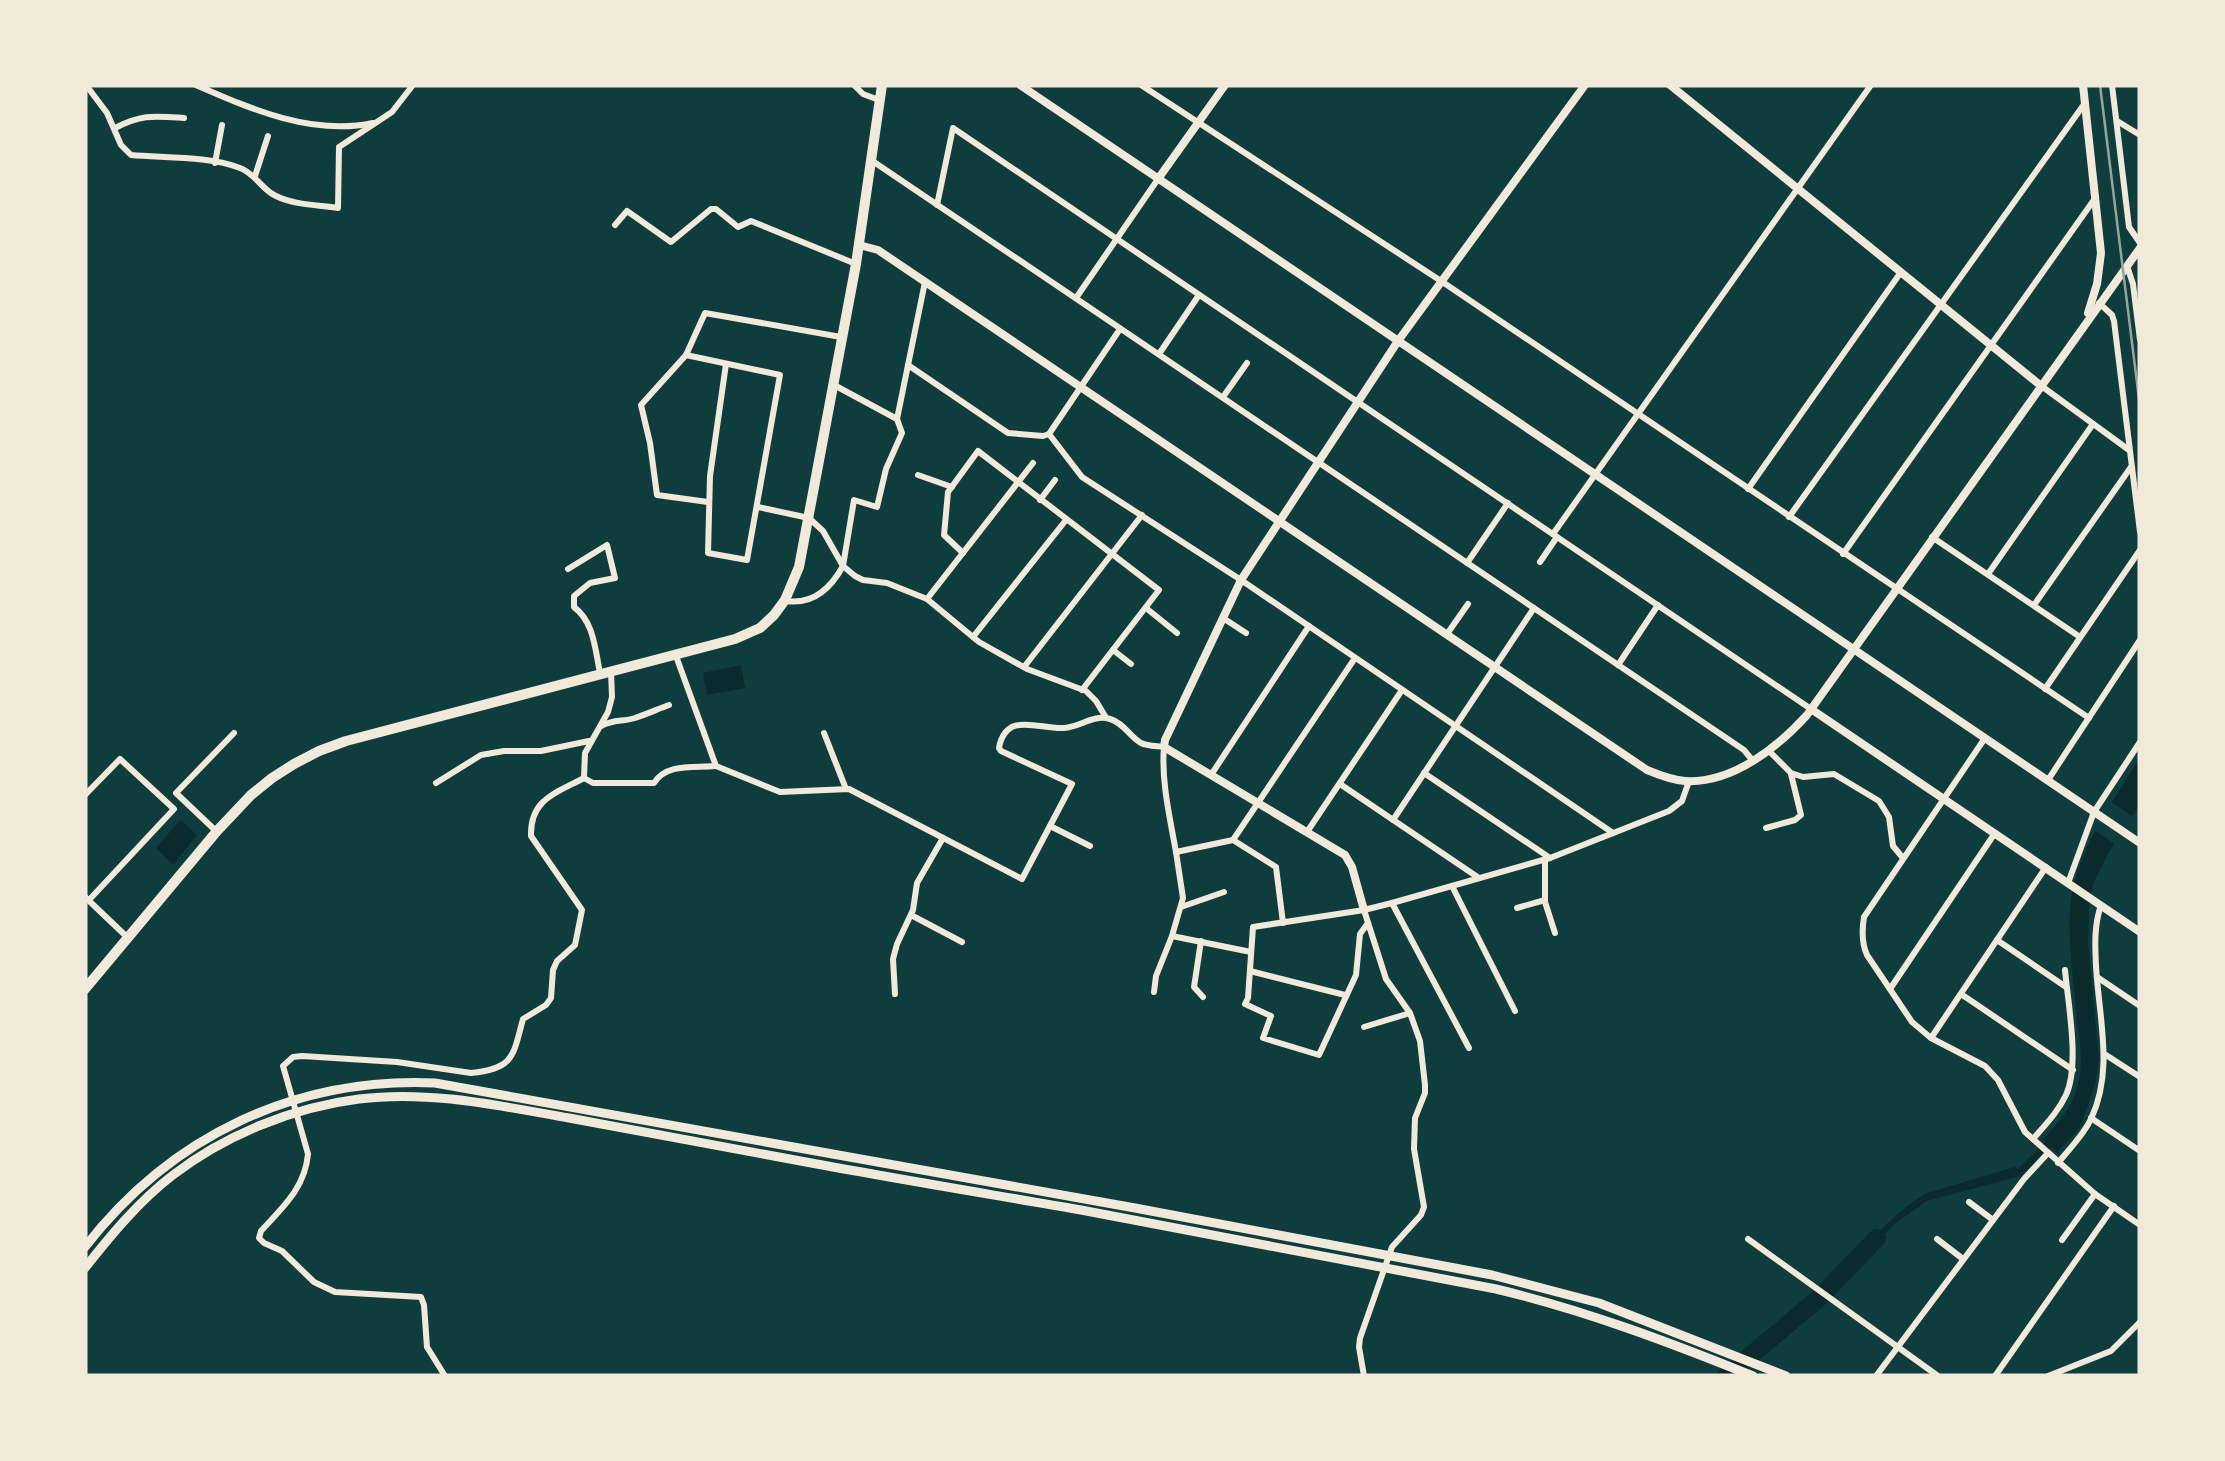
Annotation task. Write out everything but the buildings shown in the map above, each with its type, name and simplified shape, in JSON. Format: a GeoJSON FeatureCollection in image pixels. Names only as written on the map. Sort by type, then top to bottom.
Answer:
{"type":"FeatureCollection","features":[{"type":"Feature","properties":{"kind":"main road"},"geometry":{"type":"LineString","coordinates":[[85,989],[90,973],[128,938],[251,796],[272,778],[319,751],[452,712],[676,656],[747,634],[774,615],[799,567],[809,518],[856,264],[882,85]]}},
{"type":"Feature","properties":{"kind":"main road"},"geometry":{"type":"LineString","coordinates":[[85,1247],[151,1177],[224,1128],[265,1110],[341,1088],[405,1082],[449,1085],[1411,1259],[1574,1295],[1786,1376]]}},
{"type":"Feature","properties":{"kind":"main road"},"geometry":{"type":"LineString","coordinates":[[85,1268],[153,1193],[204,1154],[312,1108],[359,1099],[416,1096],[480,1102],[959,1189],[1548,1302],[1625,1326],[1754,1376]]}},
{"type":"Feature","properties":{"kind":"street"},"geometry":{"type":"LineString","coordinates":[[86,85],[108,113],[121,145],[131,155],[238,167],[256,176],[273,195],[338,208],[339,147],[392,112],[413,85]]}},
{"type":"Feature","properties":{"kind":"street"},"geometry":{"type":"LineString","coordinates":[[196,85],[262,112],[315,124],[351,127],[379,121]]}},
{"type":"Feature","properties":{"kind":"street"},"geometry":{"type":"LineString","coordinates":[[854,85],[863,94],[880,100]]}},
{"type":"Feature","properties":{"kind":"street"},"geometry":{"type":"LineString","coordinates":[[1020,85],[2140,844]]}},
{"type":"Feature","properties":{"kind":"street"},"geometry":{"type":"LineString","coordinates":[[1141,85],[1442,281],[2089,718]]}},
{"type":"Feature","properties":{"kind":"street"},"geometry":{"type":"LineString","coordinates":[[1076,298],[1224,85]]}},
{"type":"Feature","properties":{"kind":"street"},"geometry":{"type":"LineString","coordinates":[[1154,992],[1182,898],[1170,820],[1164,747],[1167,734],[1241,580],[1398,341],[1585,85]]}},
{"type":"Feature","properties":{"kind":"street"},"geometry":{"type":"LineString","coordinates":[[1670,85],[2040,385],[2130,451]]}},
{"type":"Feature","properties":{"kind":"street"},"geometry":{"type":"LineString","coordinates":[[1540,562],[1595,474],[1871,85]]}},
{"type":"Feature","properties":{"kind":"street"},"geometry":{"type":"LineString","coordinates":[[2081,328],[2097,284],[2101,253],[2083,85]]}},
{"type":"Feature","properties":{"kind":"street"},"geometry":{"type":"LineString","coordinates":[[859,245],[878,250],[1647,770],[1689,781],[1725,774],[1770,752],[1786,738],[2140,245],[2129,227],[2112,85]]}},
{"type":"Feature","properties":{"kind":"street"},"geometry":{"type":"LineString","coordinates":[[1790,517],[2086,102]]}},
{"type":"Feature","properties":{"kind":"street"},"geometry":{"type":"LineString","coordinates":[[115,128],[134,117],[147,115],[184,118]]}},
{"type":"Feature","properties":{"kind":"street"},"geometry":{"type":"LineString","coordinates":[[2116,120],[2140,135]]}},
{"type":"Feature","properties":{"kind":"street"},"geometry":{"type":"LineString","coordinates":[[215,162],[222,124]]}},
{"type":"Feature","properties":{"kind":"street"},"geometry":{"type":"LineString","coordinates":[[937,205],[952,128],[2140,932]]}},
{"type":"Feature","properties":{"kind":"street"},"geometry":{"type":"LineString","coordinates":[[256,176],[268,136]]}},
{"type":"Feature","properties":{"kind":"street"},"geometry":{"type":"LineString","coordinates":[[870,160],[1744,750],[1753,761]]}},
{"type":"Feature","properties":{"kind":"street"},"geometry":{"type":"LineString","coordinates":[[1843,554],[2096,197]]}},
{"type":"Feature","properties":{"kind":"street"},"geometry":{"type":"LineString","coordinates":[[614,225],[627,211],[671,242],[716,209],[738,227],[751,220],[856,264]]}},
{"type":"Feature","properties":{"kind":"street"},"geometry":{"type":"LineString","coordinates":[[2101,253],[2120,276]]}},
{"type":"Feature","properties":{"kind":"street"},"geometry":{"type":"LineString","coordinates":[[2126,266],[2137,296],[2140,340]]}},
{"type":"Feature","properties":{"kind":"street"},"geometry":{"type":"LineString","coordinates":[[1748,489],[1901,272]]}},
{"type":"Feature","properties":{"kind":"street"},"geometry":{"type":"LineString","coordinates":[[785,600],[801,603],[832,583],[843,566],[854,500],[877,507],[886,469],[902,432],[897,419],[925,282]]}},
{"type":"Feature","properties":{"kind":"street"},"geometry":{"type":"LineString","coordinates":[[1159,354],[1200,295]]}},
{"type":"Feature","properties":{"kind":"street"},"geometry":{"type":"LineString","coordinates":[[2099,303],[2114,321],[2140,532]]}},
{"type":"Feature","properties":{"kind":"street"},"geometry":{"type":"LineString","coordinates":[[708,502],[657,496],[641,405],[686,354],[705,313],[842,337]]}},
{"type":"Feature","properties":{"kind":"street"},"geometry":{"type":"LineString","coordinates":[[908,364],[1008,434],[1043,436],[1120,328]]}},
{"type":"Feature","properties":{"kind":"street"},"geometry":{"type":"LineString","coordinates":[[686,354],[780,375],[748,560],[708,552],[708,502],[726,364]]}},
{"type":"Feature","properties":{"kind":"street"},"geometry":{"type":"LineString","coordinates":[[1223,398],[1247,363]]}},
{"type":"Feature","properties":{"kind":"street"},"geometry":{"type":"LineString","coordinates":[[834,385],[897,419]]}},
{"type":"Feature","properties":{"kind":"street"},"geometry":{"type":"LineString","coordinates":[[1988,574],[2093,424]]}},
{"type":"Feature","properties":{"kind":"street"},"geometry":{"type":"LineString","coordinates":[[1048,434],[1082,477],[1241,580],[1614,834]]}},
{"type":"Feature","properties":{"kind":"street"},"geometry":{"type":"LineString","coordinates":[[963,553],[944,535],[948,492],[978,452],[1160,590],[1082,690]]}},
{"type":"Feature","properties":{"kind":"street"},"geometry":{"type":"LineString","coordinates":[[927,599],[1033,463]]}},
{"type":"Feature","properties":{"kind":"street"},"geometry":{"type":"LineString","coordinates":[[2034,606],[2132,466]]}},
{"type":"Feature","properties":{"kind":"street"},"geometry":{"type":"LineString","coordinates":[[918,475],[952,487]]}},
{"type":"Feature","properties":{"kind":"street"},"geometry":{"type":"LineString","coordinates":[[1040,500],[1055,480]]}},
{"type":"Feature","properties":{"kind":"street"},"geometry":{"type":"LineString","coordinates":[[1468,563],[1508,504]]}},
{"type":"Feature","properties":{"kind":"street"},"geometry":{"type":"LineString","coordinates":[[758,507],[809,518],[822,531],[843,566],[863,580],[927,599],[973,637],[1024,667],[1082,690],[1096,700],[1105,718]]}},
{"type":"Feature","properties":{"kind":"street"},"geometry":{"type":"LineString","coordinates":[[1024,667],[1142,515]]}},
{"type":"Feature","properties":{"kind":"street"},"geometry":{"type":"LineString","coordinates":[[973,637],[1066,520]]}},
{"type":"Feature","properties":{"kind":"street"},"geometry":{"type":"LineString","coordinates":[[1932,537],[2080,636]]}},
{"type":"Feature","properties":{"kind":"street"},"geometry":{"type":"LineString","coordinates":[[568,570],[607,545],[615,578],[590,583],[574,596],[574,607],[590,626],[612,697],[585,754],[584,778]]}},
{"type":"Feature","properties":{"kind":"street"},"geometry":{"type":"LineString","coordinates":[[2045,689],[2140,550]]}},
{"type":"Feature","properties":{"kind":"street"},"geometry":{"type":"LineString","coordinates":[[1447,634],[1468,604]]}},
{"type":"Feature","properties":{"kind":"street"},"geometry":{"type":"LineString","coordinates":[[1618,665],[1658,605]]}},
{"type":"Feature","properties":{"kind":"street"},"geometry":{"type":"LineString","coordinates":[[1146,608],[1177,634]]}},
{"type":"Feature","properties":{"kind":"street"},"geometry":{"type":"LineString","coordinates":[[1393,820],[1534,608]]}},
{"type":"Feature","properties":{"kind":"street"},"geometry":{"type":"LineString","coordinates":[[1223,618],[1246,633]]}},
{"type":"Feature","properties":{"kind":"street"},"geometry":{"type":"LineString","coordinates":[[1211,776],[1309,626]]}},
{"type":"Feature","properties":{"kind":"street"},"geometry":{"type":"LineString","coordinates":[[2048,780],[2140,640]]}},
{"type":"Feature","properties":{"kind":"street"},"geometry":{"type":"LineString","coordinates":[[1113,650],[1131,664]]}},
{"type":"Feature","properties":{"kind":"street"},"geometry":{"type":"LineString","coordinates":[[676,656],[716,766]]}},
{"type":"Feature","properties":{"kind":"street"},"geometry":{"type":"LineString","coordinates":[[1233,840],[1355,658]]}},
{"type":"Feature","properties":{"kind":"street"},"geometry":{"type":"LineString","coordinates":[[1308,832],[1402,690]]}},
{"type":"Feature","properties":{"kind":"street"},"geometry":{"type":"LineString","coordinates":[[600,727],[614,719],[634,718],[669,705]]}},
{"type":"Feature","properties":{"kind":"street"},"geometry":{"type":"LineString","coordinates":[[584,778],[593,783],[654,784],[664,772],[716,766],[780,792],[846,789],[1022,878],[1072,784],[1001,751],[1000,741],[1014,726],[1062,728],[1105,718],[1116,720],[1142,744],[1164,747],[1347,857],[1389,986],[1410,1013],[1420,1040],[1425,1084],[1414,1128],[1416,1170],[1424,1207],[1392,1247],[1360,1338],[1364,1376]]}},
{"type":"Feature","properties":{"kind":"street"},"geometry":{"type":"LineString","coordinates":[[217,832],[176,793],[234,733]]}},
{"type":"Feature","properties":{"kind":"street"},"geometry":{"type":"LineString","coordinates":[[824,733],[846,789]]}},
{"type":"Feature","properties":{"kind":"street"},"geometry":{"type":"LineString","coordinates":[[1985,738],[1864,917],[1864,949],[1912,1022],[1931,1038],[1985,1066],[1998,1080],[2025,1132],[2095,1194],[2140,1225]]}},
{"type":"Feature","properties":{"kind":"street"},"geometry":{"type":"LineString","coordinates":[[436,783],[482,755],[540,751],[590,740]]}},
{"type":"Feature","properties":{"kind":"street"},"geometry":{"type":"LineString","coordinates":[[2070,884],[2096,814],[2140,742]]}},
{"type":"Feature","properties":{"kind":"street"},"geometry":{"type":"LineString","coordinates":[[1770,752],[1791,773],[1803,777],[1834,774],[1879,801],[1890,818],[1892,846],[1904,858]]}},
{"type":"Feature","properties":{"kind":"street"},"geometry":{"type":"LineString","coordinates":[[85,795],[120,759],[174,809],[87,898],[128,938]]}},
{"type":"Feature","properties":{"kind":"street"},"geometry":{"type":"LineString","coordinates":[[1424,773],[1548,859]]}},
{"type":"Feature","properties":{"kind":"street"},"geometry":{"type":"LineString","coordinates":[[1766,828],[1801,815],[1791,773]]}},
{"type":"Feature","properties":{"kind":"street"},"geometry":{"type":"LineString","coordinates":[[446,1376],[427,1347],[421,1297],[335,1292],[314,1282],[282,1252],[261,1242],[260,1231],[296,1193],[307,1168],[308,1154],[283,1066],[293,1057],[302,1056],[398,1062],[471,1073],[509,1061],[523,1019],[550,998],[556,961],[575,944],[582,910],[531,836],[530,822],[543,802],[584,778]]}},
{"type":"Feature","properties":{"kind":"street"},"geometry":{"type":"LineString","coordinates":[[1368,923],[1360,934],[1356,975],[1319,1055],[1262,1038],[1271,1016],[1245,1004],[1253,927],[1364,910],[1548,859],[1677,806],[1689,781]]}},
{"type":"Feature","properties":{"kind":"street"},"geometry":{"type":"LineString","coordinates":[[1340,784],[1480,878]]}},
{"type":"Feature","properties":{"kind":"street"},"geometry":{"type":"LineString","coordinates":[[1050,826],[1090,846]]}},
{"type":"Feature","properties":{"kind":"street"},"geometry":{"type":"LineString","coordinates":[[1890,989],[1995,833]]}},
{"type":"Feature","properties":{"kind":"street"},"geometry":{"type":"LineString","coordinates":[[896,994],[896,944],[911,915],[917,883],[943,838]]}},
{"type":"Feature","properties":{"kind":"street"},"geometry":{"type":"LineString","coordinates":[[1176,852],[1233,840],[1276,867],[1283,923]]}},
{"type":"Feature","properties":{"kind":"street"},"geometry":{"type":"LineString","coordinates":[[1548,859],[1545,900],[1555,933]]}},
{"type":"Feature","properties":{"kind":"street"},"geometry":{"type":"LineString","coordinates":[[1931,1038],[2046,867]]}},
{"type":"Feature","properties":{"kind":"street"},"geometry":{"type":"LineString","coordinates":[[1452,886],[1515,1011]]}},
{"type":"Feature","properties":{"kind":"street"},"geometry":{"type":"LineString","coordinates":[[1180,907],[1224,892]]}},
{"type":"Feature","properties":{"kind":"street"},"geometry":{"type":"LineString","coordinates":[[1517,908],[1545,900]]}},
{"type":"Feature","properties":{"kind":"street"},"geometry":{"type":"LineString","coordinates":[[1392,903],[1470,1048]]}},
{"type":"Feature","properties":{"kind":"street"},"geometry":{"type":"LineString","coordinates":[[2058,1162],[2091,1118],[2103,1082],[2105,1054],[2095,925],[2098,903]]}},
{"type":"Feature","properties":{"kind":"street"},"geometry":{"type":"LineString","coordinates":[[911,915],[962,942]]}},
{"type":"Feature","properties":{"kind":"street"},"geometry":{"type":"LineString","coordinates":[[1172,936],[1252,952]]}},
{"type":"Feature","properties":{"kind":"street"},"geometry":{"type":"LineString","coordinates":[[1997,940],[2067,988]]}},
{"type":"Feature","properties":{"kind":"street"},"geometry":{"type":"LineString","coordinates":[[1201,942],[1194,986],[1203,997]]}},
{"type":"Feature","properties":{"kind":"street"},"geometry":{"type":"LineString","coordinates":[[2034,1141],[2068,1092],[2073,1070],[2066,970]]}},
{"type":"Feature","properties":{"kind":"street"},"geometry":{"type":"LineString","coordinates":[[1250,971],[1346,996]]}},
{"type":"Feature","properties":{"kind":"street"},"geometry":{"type":"LineString","coordinates":[[2097,977],[2140,1006]]}},
{"type":"Feature","properties":{"kind":"street"},"geometry":{"type":"LineString","coordinates":[[1961,994],[2073,1070]]}},
{"type":"Feature","properties":{"kind":"street"},"geometry":{"type":"LineString","coordinates":[[1364,1027],[1410,1013]]}},
{"type":"Feature","properties":{"kind":"street"},"geometry":{"type":"LineString","coordinates":[[2105,1054],[2140,1077]]}},
{"type":"Feature","properties":{"kind":"street"},"geometry":{"type":"LineString","coordinates":[[2091,1118],[2140,1151]]}},
{"type":"Feature","properties":{"kind":"street"},"geometry":{"type":"LineString","coordinates":[[1876,1376],[2046,1153]]}},
{"type":"Feature","properties":{"kind":"street"},"geometry":{"type":"LineString","coordinates":[[2062,1240],[2095,1194]]}},
{"type":"Feature","properties":{"kind":"street"},"geometry":{"type":"LineString","coordinates":[[1969,1202],[1992,1220]]}},
{"type":"Feature","properties":{"kind":"street"},"geometry":{"type":"LineString","coordinates":[[1995,1376],[2114,1206]]}},
{"type":"Feature","properties":{"kind":"street"},"geometry":{"type":"LineString","coordinates":[[1748,1239],[1938,1376]]}},
{"type":"Feature","properties":{"kind":"street"},"geometry":{"type":"LineString","coordinates":[[1937,1239],[1963,1259]]}},
{"type":"Feature","properties":{"kind":"street"},"geometry":{"type":"LineString","coordinates":[[2048,1376],[2110,1352],[2140,1322]]}},
{"type":"Feature","properties":{"kind":"water"},"geometry":{"type":"Polygon","coordinates":[[[741,665],[745,688],[707,695],[703,673],[741,665]]]}},
{"type":"Feature","properties":{"kind":"water"},"geometry":{"type":"Polygon","coordinates":[[[2140,757],[2140,804],[2093,884],[2089,908],[2088,943],[2099,1060],[2080,1127],[2057,1153],[2050,1147],[2020,1176],[1927,1201],[1896,1223],[1864,1256],[1861,1253],[1891,1220],[1927,1193],[2018,1169],[2045,1142],[2071,1103],[2081,1063],[2070,938],[2073,890],[2096,830],[2140,757]]]}},
{"type":"Feature","properties":{"kind":"water"},"geometry":{"type":"Polygon","coordinates":[[[179,821],[197,835],[173,865],[156,848],[179,821]]]}},
{"type":"Feature","properties":{"kind":"pier"},"geometry":{"type":"Polygon","coordinates":[[[2109,800],[2136,819],[2118,846],[2091,828],[2109,800]]]}},
{"type":"Feature","properties":{"kind":"waterway"},"geometry":{"type":"LineString","coordinates":[[1726,1376],[1819,1298],[1877,1238]]}},
{"type":"Feature","properties":{"kind":"railway"},"geometry":{"type":"LineString","coordinates":[[2100,85],[2140,407]]}}]}
